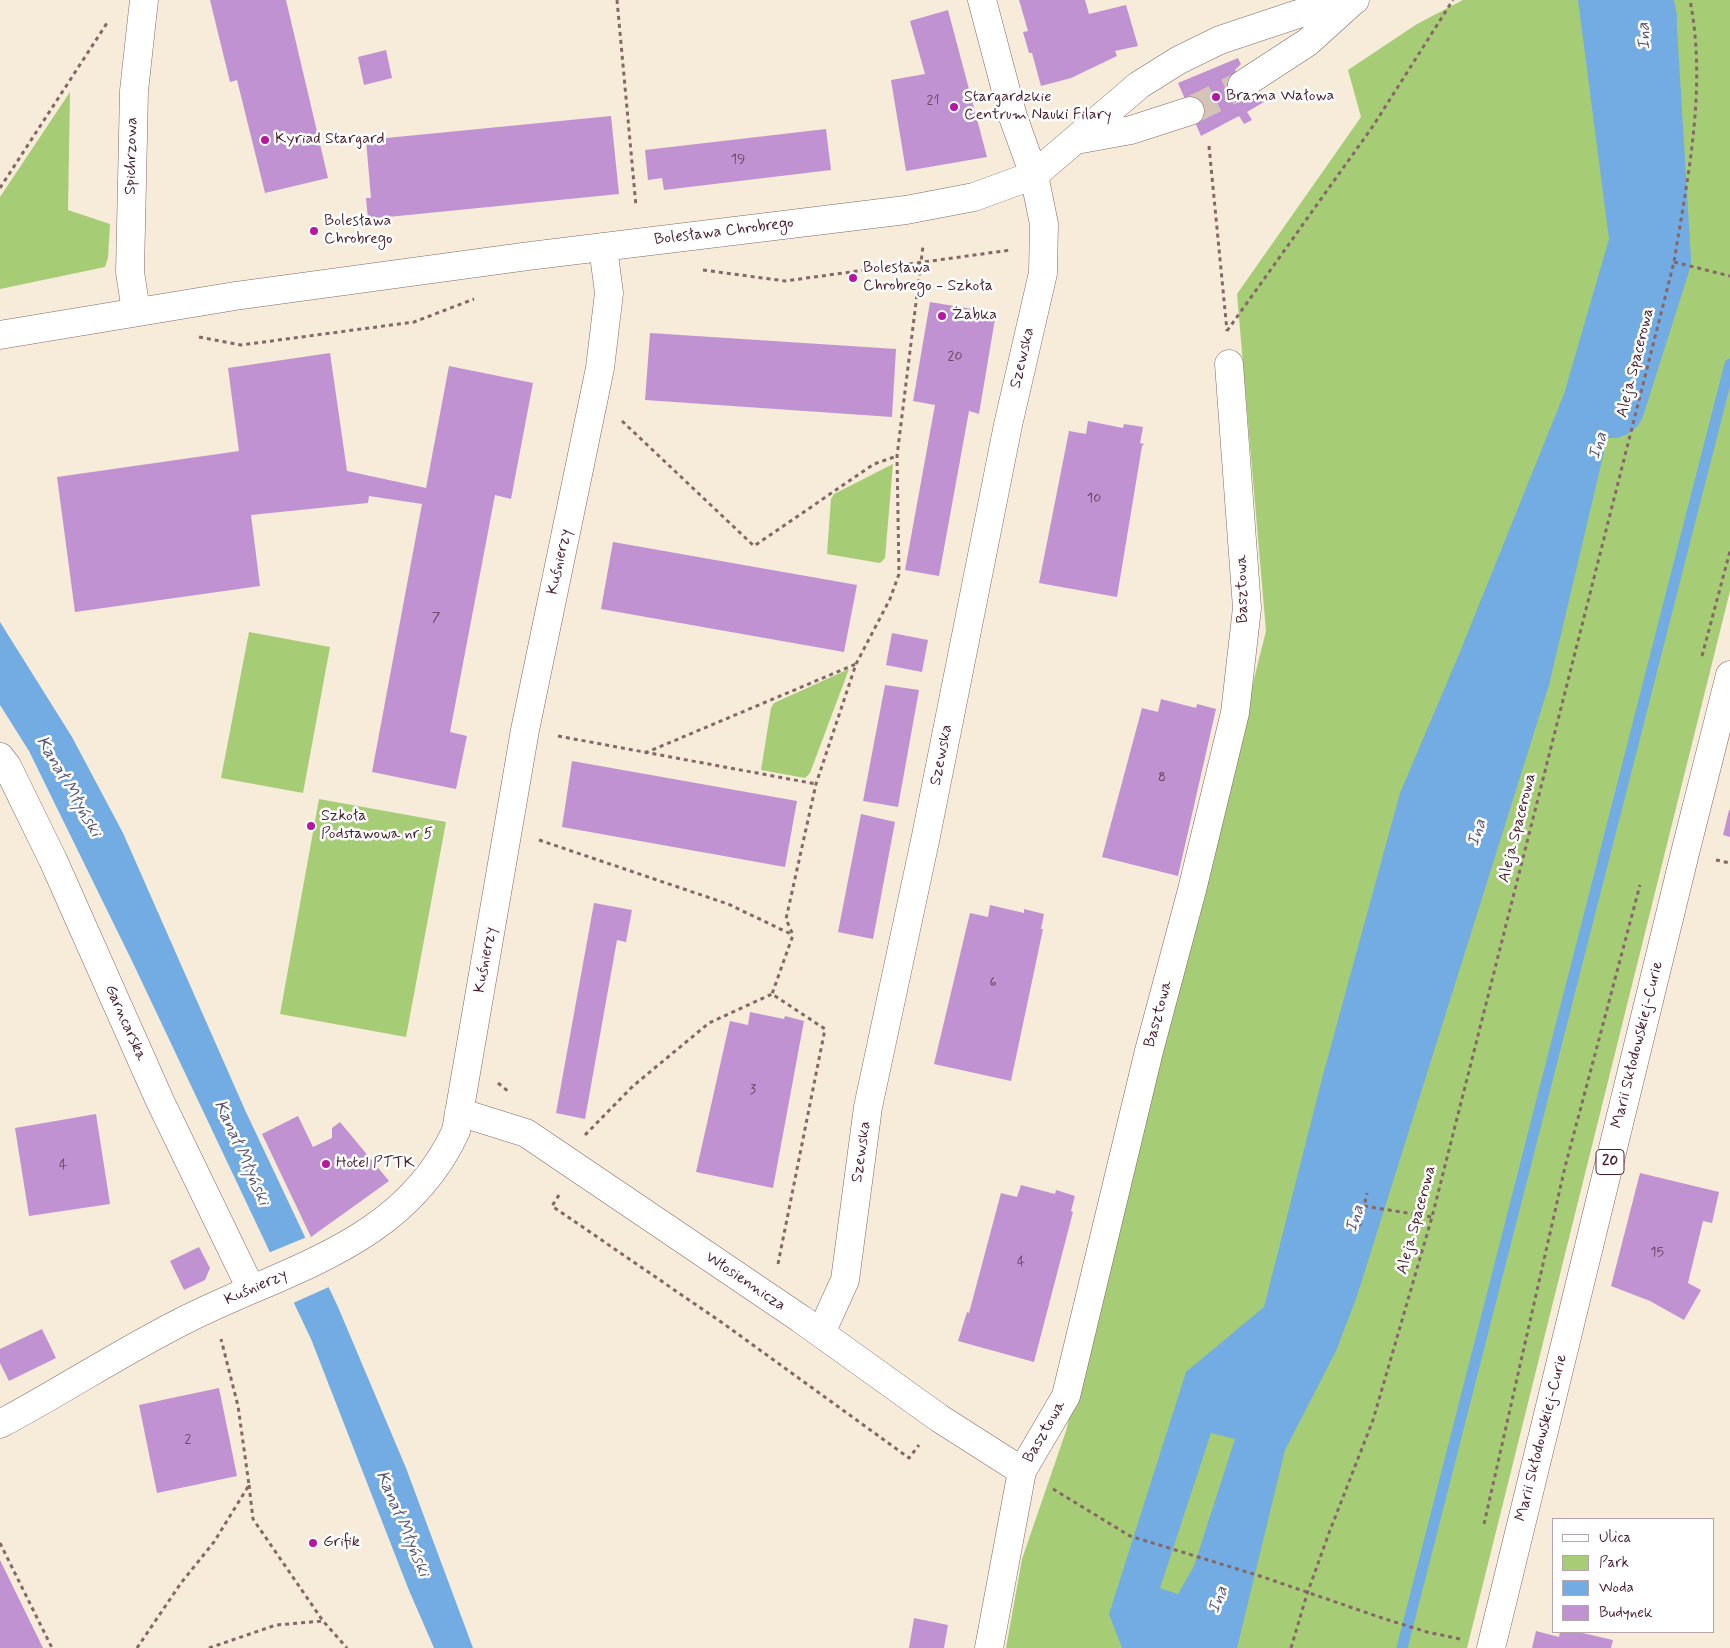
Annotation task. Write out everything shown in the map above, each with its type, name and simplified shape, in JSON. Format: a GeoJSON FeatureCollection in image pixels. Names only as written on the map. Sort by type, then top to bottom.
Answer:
{"type":"FeatureCollection","features":[{"type":"Feature","properties":{"kind":"street","name":"Spichrzowa"},"geometry":{"type":"LineString","coordinates":[[136,311],[130,272],[134,91],[144,0]]}},
{"type":"Feature","properties":{"kind":"street","name":"Szewska"},"geometry":{"type":"LineString","coordinates":[[821,1333],[845,1280],[868,1107],[926,836],[1008,425],[1043,273],[1044,224],[1034,174],[1013,117],[982,0]]}},
{"type":"Feature","properties":{"kind":"street","name":"Bolesława Chrobrego"},"geometry":{"type":"LineString","coordinates":[[0,335],[244,294],[906,210],[974,197],[1034,174],[1139,85],[1179,60],[1220,40],[1298,14],[1354,0]]}},
{"type":"Feature","properties":{"kind":"street","name":"Bolesława Chrobrego"},"geometry":{"type":"LineString","coordinates":[[1242,85],[1308,42],[1354,0]]}},
{"type":"Feature","properties":{"kind":"street","name":"Bolesława Chrobrego"},"geometry":{"type":"LineString","coordinates":[[1076,140],[1131,130],[1190,111]]}},
{"type":"Feature","properties":{"kind":"street","name":"Kuśnierzy"},"geometry":{"type":"LineString","coordinates":[[0,1424],[188,1318],[321,1260],[371,1231],[426,1180],[446,1152],[456,1131],[525,730],[600,368],[609,293],[603,247]]}},
{"type":"Feature","properties":{"kind":"street","name":"Basztowa"},"geometry":{"type":"LineString","coordinates":[[989,1648],[1022,1471],[1066,1396],[1149,1051],[1192,890],[1235,713],[1247,608],[1229,364]]}},
{"type":"Feature","properties":{"kind":"street","name":"Marii Skłodowskiej-Curie"},"geometry":{"type":"LineString","coordinates":[[1491,1648],[1730,676]]}},
{"type":"Feature","properties":{"kind":"street","name":"Garncarska"},"geometry":{"type":"LineString","coordinates":[[0,757],[7,766],[53,860],[160,1101],[261,1285]]}},
{"type":"Feature","properties":{"kind":"street","name":"Włosiennicza"},"geometry":{"type":"LineString","coordinates":[[459,1112],[526,1133],[821,1333],[939,1418],[1022,1471]]}},
{"type":"Feature","properties":{"kind":"path"},"geometry":{"type":"LineString","coordinates":[[617,0],[636,206]]}},
{"type":"Feature","properties":{"kind":"path"},"geometry":{"type":"LineString","coordinates":[[1227,330],[1372,126],[1453,0]]}},
{"type":"Feature","properties":{"kind":"path","name":"Aleja Spacerowa"},"geometry":{"type":"LineString","coordinates":[[1290,1648],[1307,1594],[1373,1420],[1432,1217],[1674,262],[1697,102],[1695,28],[1690,0]]}},
{"type":"Feature","properties":{"kind":"path"},"geometry":{"type":"LineString","coordinates":[[0,188],[112,16]]}},
{"type":"Feature","properties":{"kind":"path"},"geometry":{"type":"LineString","coordinates":[[1209,146],[1229,364]]}},
{"type":"Feature","properties":{"kind":"path"},"geometry":{"type":"LineString","coordinates":[[695,269],[785,281],[1017,249],[1044,224]]}},
{"type":"Feature","properties":{"kind":"path"},"geometry":{"type":"LineString","coordinates":[[583,1137],[633,1086],[709,1023],[772,994],[792,935],[786,919],[816,784],[856,664],[890,599],[899,574],[897,456],[923,246]]}},
{"type":"Feature","properties":{"kind":"path"},"geometry":{"type":"LineString","coordinates":[[1674,262],[1730,276]]}},
{"type":"Feature","properties":{"kind":"path"},"geometry":{"type":"LineString","coordinates":[[194,336],[241,345],[414,322],[483,295]]}},
{"type":"Feature","properties":{"kind":"path"},"geometry":{"type":"LineString","coordinates":[[620,418],[754,546],[874,464],[897,456]]}},
{"type":"Feature","properties":{"kind":"path"},"geometry":{"type":"LineString","coordinates":[[1702,657],[1730,551]]}},
{"type":"Feature","properties":{"kind":"path"},"geometry":{"type":"LineString","coordinates":[[644,753],[856,664]]}},
{"type":"Feature","properties":{"kind":"path"},"geometry":{"type":"LineString","coordinates":[[525,730],[816,784]]}},
{"type":"Feature","properties":{"kind":"path"},"geometry":{"type":"LineString","coordinates":[[536,840],[728,904],[792,935]]}},
{"type":"Feature","properties":{"kind":"path"},"geometry":{"type":"LineString","coordinates":[[1482,1532],[1565,1167],[1642,878]]}},
{"type":"Feature","properties":{"kind":"path"},"geometry":{"type":"LineString","coordinates":[[772,994],[825,1029],[777,1268]]}},
{"type":"Feature","properties":{"kind":"path"},"geometry":{"type":"LineString","coordinates":[[562,1190],[552,1206],[724,1324],[909,1458],[924,1439]]}},
{"type":"Feature","properties":{"kind":"path"},"geometry":{"type":"LineString","coordinates":[[1360,1226],[1367,1193]]}},
{"type":"Feature","properties":{"kind":"path"},"geometry":{"type":"LineString","coordinates":[[1364,1206],[1432,1217]]}},
{"type":"Feature","properties":{"kind":"path"},"geometry":{"type":"LineString","coordinates":[[219,1331],[238,1406],[254,1518],[323,1621],[347,1648]]}},
{"type":"Feature","properties":{"kind":"path"},"geometry":{"type":"LineString","coordinates":[[1022,1471],[1130,1536],[1260,1576],[1307,1594],[1427,1632]]}},
{"type":"Feature","properties":{"kind":"path"},"geometry":{"type":"LineString","coordinates":[[137,1648],[181,1583],[214,1542],[249,1485]]}},
{"type":"Feature","properties":{"kind":"path"},"geometry":{"type":"LineString","coordinates":[[0,1543],[52,1648]]}},
{"type":"Feature","properties":{"kind":"path"},"geometry":{"type":"LineString","coordinates":[[209,1648],[276,1625],[323,1621]]}},
{"type":"Feature","properties":{"kind":"path"},"geometry":{"type":"LineString","coordinates":[[1458,1643],[1461,1629]]}},
{"type":"Feature","properties":{"kind":"green space"},"geometry":{"type":"Polygon","coordinates":[[[1463,0],[1730,0],[1730,591],[1467,1648],[1006,1648],[1022,1559],[1066,1431],[1266,631],[1237,294],[1361,117],[1348,70],[1417,24],[1463,0]]]}},
{"type":"Feature","properties":{"kind":"green space"},"geometry":{"type":"Polygon","coordinates":[[[70,92],[68,210],[110,224],[108,258],[105,267],[0,289],[0,197],[70,92]]]}},
{"type":"Feature","properties":{"kind":"green space"},"geometry":{"type":"Polygon","coordinates":[[[893,464],[885,558],[880,563],[827,554],[831,499],[834,494],[893,464]]]}},
{"type":"Feature","properties":{"kind":"green space"},"geometry":{"type":"Polygon","coordinates":[[[249,632],[330,647],[303,793],[221,778],[249,632]]]}},
{"type":"Feature","properties":{"kind":"green space"},"geometry":{"type":"Polygon","coordinates":[[[849,669],[810,773],[805,778],[761,770],[771,708],[774,703],[849,669]]]}},
{"type":"Feature","properties":{"kind":"green space"},"geometry":{"type":"Polygon","coordinates":[[[319,799],[446,822],[406,1037],[280,1014],[319,799]]]}},
{"type":"Feature","properties":{"kind":"water"},"geometry":{"type":"Polygon","coordinates":[[[1578,0],[1672,0],[1677,14],[1670,208],[1608,435],[1549,685],[1357,1296],[1336,1351],[1285,1450],[1237,1648],[1122,1648],[1109,1614],[1186,1372],[1264,1307],[1323,1075],[1400,793],[1460,652],[1564,394],[1609,239],[1578,0]],[[1211,1433],[1160,1588],[1178,1594],[1194,1566],[1235,1439],[1211,1433]]]}},
{"type":"Feature","properties":{"kind":"water","name":"Kanał Młyński"},"geometry":{"type":"Polygon","coordinates":[[[0,622],[72,737],[123,833],[245,1110],[338,1307],[406,1468],[473,1648],[434,1648],[408,1588],[311,1339],[132,961],[29,751],[0,705],[0,622]]]}},
{"type":"Feature","properties":{"kind":"pier"},"geometry":{"type":"Polygon","coordinates":[[[307,1237],[331,1286],[291,1304],[268,1253],[307,1237]]]}},
{"type":"Feature","properties":{"kind":"building"},"geometry":{"type":"Polygon","coordinates":[[[210,0],[286,0],[328,178],[265,193],[237,80],[230,82],[210,0]]]}},
{"type":"Feature","properties":{"kind":"building"},"geometry":{"type":"Polygon","coordinates":[[[1019,0],[1085,0],[1089,14],[1126,5],[1138,46],[1115,51],[1117,56],[1071,78],[1041,86],[1032,53],[1029,53],[1023,32],[1028,31],[1019,0]]]}},
{"type":"Feature","properties":{"kind":"building"},"geometry":{"type":"Polygon","coordinates":[[[948,10],[987,157],[906,171],[891,80],[925,74],[910,21],[948,10]]]}},
{"type":"Feature","properties":{"kind":"building"},"geometry":{"type":"Polygon","coordinates":[[[386,50],[392,78],[364,85],[358,57],[386,50]]]}},
{"type":"Feature","properties":{"kind":"building","name":"Brama Wałowa"},"geometry":{"type":"Polygon","coordinates":[[[1238,58],[1241,64],[1235,70],[1250,100],[1260,95],[1264,102],[1247,112],[1252,120],[1244,124],[1239,116],[1201,136],[1178,83],[1238,58]]]}},
{"type":"Feature","properties":{"kind":"building"},"geometry":{"type":"Polygon","coordinates":[[[611,116],[619,194],[368,219],[366,198],[371,198],[366,140],[611,116]]]}},
{"type":"Feature","properties":{"kind":"building"},"geometry":{"type":"Polygon","coordinates":[[[826,129],[831,170],[664,190],[662,178],[648,180],[645,150],[826,129]]]}},
{"type":"Feature","properties":{"kind":"building"},"geometry":{"type":"Polygon","coordinates":[[[930,302],[996,313],[979,414],[969,411],[939,576],[905,570],[935,405],[913,401],[930,302]]]}},
{"type":"Feature","properties":{"kind":"building"},"geometry":{"type":"Polygon","coordinates":[[[650,333],[896,349],[892,417],[645,400],[650,333]]]}},
{"type":"Feature","properties":{"kind":"building"},"geometry":{"type":"Polygon","coordinates":[[[330,353],[347,471],[426,488],[449,366],[533,383],[511,499],[495,495],[450,732],[467,736],[456,789],[372,772],[422,504],[369,496],[368,503],[251,515],[260,586],[75,612],[57,477],[239,451],[228,368],[330,353]]]}},
{"type":"Feature","properties":{"kind":"building"},"geometry":{"type":"Polygon","coordinates":[[[1088,421],[1123,428],[1124,424],[1143,427],[1140,443],[1144,444],[1142,446],[1117,597],[1039,583],[1069,431],[1086,434],[1088,421]]]}},
{"type":"Feature","properties":{"kind":"building"},"geometry":{"type":"Polygon","coordinates":[[[613,542],[857,585],[844,652],[601,609],[613,542]]]}},
{"type":"Feature","properties":{"kind":"building"},"geometry":{"type":"Polygon","coordinates":[[[892,633],[928,640],[922,672],[886,665],[892,633]]]}},
{"type":"Feature","properties":{"kind":"building"},"geometry":{"type":"Polygon","coordinates":[[[885,685],[919,690],[898,807],[863,801],[885,685]]]}},
{"type":"Feature","properties":{"kind":"building"},"geometry":{"type":"Polygon","coordinates":[[[1161,699],[1196,708],[1197,704],[1216,709],[1178,876],[1102,857],[1142,708],[1158,712],[1161,699]]]}},
{"type":"Feature","properties":{"kind":"building"},"geometry":{"type":"Polygon","coordinates":[[[572,761],[797,801],[785,867],[562,827],[572,761]]]}},
{"type":"Feature","properties":{"kind":"building"},"geometry":{"type":"Polygon","coordinates":[[[1730,810],[1730,837],[1723,835],[1730,810]]]}},
{"type":"Feature","properties":{"kind":"building"},"geometry":{"type":"Polygon","coordinates":[[[861,814],[895,822],[873,939],[838,932],[861,814]]]}},
{"type":"Feature","properties":{"kind":"building"},"geometry":{"type":"Polygon","coordinates":[[[594,903],[632,910],[626,942],[617,940],[585,1119],[556,1113],[594,903]]]}},
{"type":"Feature","properties":{"kind":"building"},"geometry":{"type":"Polygon","coordinates":[[[990,905],[1024,913],[1024,909],[1044,914],[1041,929],[1043,929],[1011,1081],[934,1064],[970,913],[988,917],[990,905]]]}},
{"type":"Feature","properties":{"kind":"building"},"geometry":{"type":"Polygon","coordinates":[[[750,1012],[784,1019],[785,1016],[804,1021],[773,1188],[696,1172],[730,1021],[748,1025],[750,1012]]]}},
{"type":"Feature","properties":{"kind":"building"},"geometry":{"type":"Polygon","coordinates":[[[96,1114],[110,1204],[29,1216],[15,1128],[96,1114]]]}},
{"type":"Feature","properties":{"kind":"building","name":"Hotel PTTK"},"geometry":{"type":"Polygon","coordinates":[[[298,1116],[313,1147],[332,1138],[332,1128],[340,1122],[389,1181],[311,1237],[262,1134],[298,1116]]]}},
{"type":"Feature","properties":{"kind":"building"},"geometry":{"type":"Polygon","coordinates":[[[1640,1173],[1719,1192],[1712,1223],[1703,1221],[1688,1283],[1701,1290],[1684,1320],[1650,1301],[1611,1286],[1640,1173]]]}},
{"type":"Feature","properties":{"kind":"building"},"geometry":{"type":"Polygon","coordinates":[[[1021,1185],[1055,1194],[1056,1190],[1075,1196],[1071,1211],[1073,1212],[1034,1362],[958,1341],[967,1312],[969,1313],[1001,1193],[1017,1197],[1021,1185]]]}},
{"type":"Feature","properties":{"kind":"building"},"geometry":{"type":"Polygon","coordinates":[[[199,1247],[210,1268],[205,1280],[184,1290],[170,1261],[199,1247]]]}},
{"type":"Feature","properties":{"kind":"building"},"geometry":{"type":"Polygon","coordinates":[[[42,1329],[56,1358],[9,1381],[0,1363],[0,1349],[42,1329]]]}},
{"type":"Feature","properties":{"kind":"building"},"geometry":{"type":"Polygon","coordinates":[[[219,1388],[237,1476],[157,1493],[139,1405],[219,1388]]]}},
{"type":"Feature","properties":{"kind":"building"},"geometry":{"type":"Polygon","coordinates":[[[0,1560],[43,1648],[0,1648],[0,1560]]]}},
{"type":"Feature","properties":{"kind":"building"},"geometry":{"type":"Polygon","coordinates":[[[914,1618],[948,1625],[944,1648],[909,1648],[914,1618]]]}},
{"type":"Feature","properties":{"kind":"building"},"geometry":{"type":"Polygon","coordinates":[[[1536,1631],[1559,1637],[1560,1633],[1582,1633],[1613,1640],[1611,1648],[1532,1648],[1536,1631]]]}},
{"type":"Feature","properties":{"kind":"waterway","name":"Ina"},"geometry":{"type":"LineString","coordinates":[[1612,405],[1658,260],[1643,12],[1639,0]]}},
{"type":"Feature","properties":{"kind":"waterway"},"geometry":{"type":"LineString","coordinates":[[1402,1648],[1730,364]]}},
{"type":"Feature","properties":{"kind":"tunnel"},"geometry":{"type":"LineString","coordinates":[[1190,111],[1242,85]]}},
{"type":"Feature","properties":{"kind":"place","name":"Brama Wałowa"},"geometry":{"type":"Point","coordinates":[1216,97]}},
{"type":"Feature","properties":{"kind":"place","name":"Stargardzkie Centrum Nauki Filary"},"geometry":{"type":"Point","coordinates":[954,107]}},
{"type":"Feature","properties":{"kind":"place","name":"Kyriad Stargard"},"geometry":{"type":"Point","coordinates":[265,140]}},
{"type":"Feature","properties":{"kind":"place","name":"Bolesława Chrobrego"},"geometry":{"type":"Point","coordinates":[314,231]}},
{"type":"Feature","properties":{"kind":"place","name":"Bolesława Chrobrego - Szkoła"},"geometry":{"type":"Point","coordinates":[853,278]}},
{"type":"Feature","properties":{"kind":"place","name":"Żabka"},"geometry":{"type":"Point","coordinates":[942,316]}},
{"type":"Feature","properties":{"kind":"place","name":"Szkoła Podstawowa nr 5"},"geometry":{"type":"Point","coordinates":[311,826]}},
{"type":"Feature","properties":{"kind":"place","name":"Hotel PTTK"},"geometry":{"type":"Point","coordinates":[326,1164]}},
{"type":"Feature","properties":{"kind":"place","name":"Grifik"},"geometry":{"type":"Point","coordinates":[313,1543]}}]}
